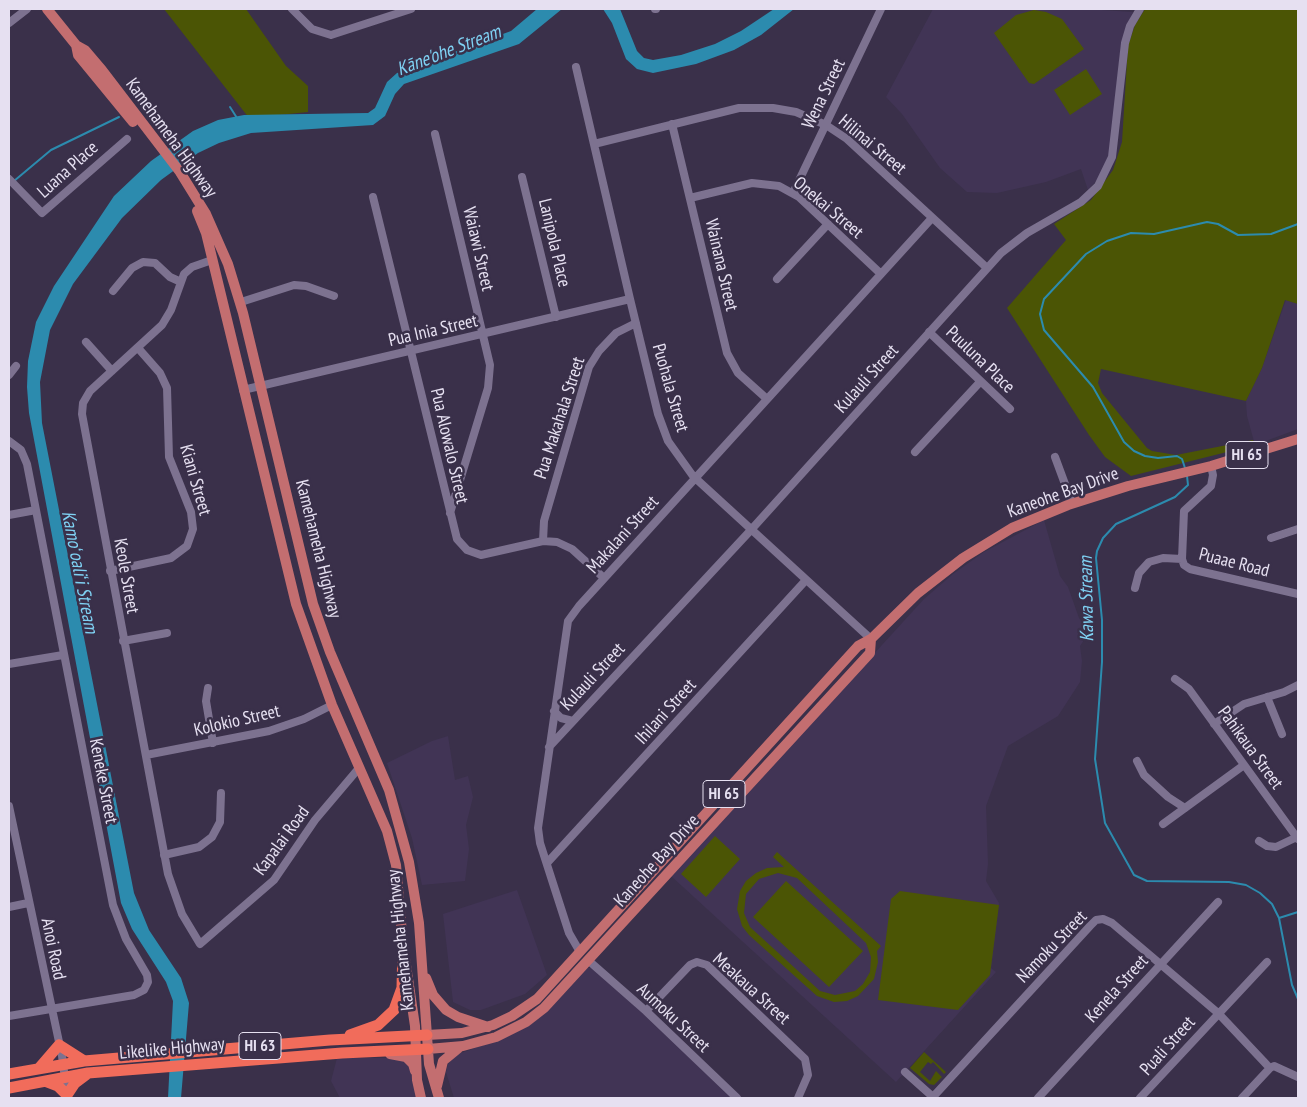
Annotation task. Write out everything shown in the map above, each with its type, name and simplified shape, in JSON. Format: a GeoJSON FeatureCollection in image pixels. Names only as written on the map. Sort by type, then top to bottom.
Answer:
{"type":"FeatureCollection","features":[{"type":"Feature","properties":{"kind":"highway"},"geometry":{"type":"LineString","coordinates":[[333,1040],[378,1025],[394,1010],[402,988],[404,945]]}},
{"type":"Feature","properties":{"kind":"highway","name":"Likelike Highway"},"geometry":{"type":"LineString","coordinates":[[9,1074],[63,1063],[84,1061],[333,1040],[422,1036]]}},
{"type":"Feature","properties":{"kind":"highway"},"geometry":{"type":"LineString","coordinates":[[40,1067],[59,1045],[84,1061]]}},
{"type":"Feature","properties":{"kind":"highway","name":"Likelike Highway"},"geometry":{"type":"LineString","coordinates":[[9,1088],[64,1076],[88,1073],[342,1053],[428,1049]]}},
{"type":"Feature","properties":{"kind":"highway"},"geometry":{"type":"LineString","coordinates":[[44,1080],[58,1086],[67,1097],[74,1083],[88,1073]]}},
{"type":"Feature","properties":{"kind":"main road","name":"Kamehameha Highway"},"geometry":{"type":"LineString","coordinates":[[47,9],[76,45],[85,50],[96,63],[177,173],[206,214],[226,258],[240,302],[312,599],[330,652],[394,805],[409,862],[419,923],[422,971],[422,1036]]}},
{"type":"Feature","properties":{"kind":"main road","name":"Kamehameha Highway"},"geometry":{"type":"LineString","coordinates":[[177,173],[199,214],[212,260],[295,600],[332,705],[389,839],[396,866],[404,945],[422,1036],[428,1049],[429,1064],[438,1094]]}},
{"type":"Feature","properties":{"kind":"main road"},"geometry":{"type":"LineString","coordinates":[[212,260],[226,258]]}},
{"type":"Feature","properties":{"kind":"main road","name":"Kaneohe Bay Drive"},"geometry":{"type":"LineString","coordinates":[[422,1036],[462,1033],[488,1027],[503,1021],[529,1005],[580,952],[861,644],[871,640],[918,593],[963,558],[1012,528],[1072,504],[1211,466],[1298,439]]}},
{"type":"Feature","properties":{"kind":"main road"},"geometry":{"type":"LineString","coordinates":[[295,600],[312,599]]}},
{"type":"Feature","properties":{"kind":"main road","name":"Kaneohe Bay Drive"},"geometry":{"type":"LineString","coordinates":[[428,1049],[463,1046],[496,1037],[526,1022],[552,1001],[870,653],[871,640]]}},
{"type":"Feature","properties":{"kind":"main road"},"geometry":{"type":"LineString","coordinates":[[807,703],[816,711]]}},
{"type":"Feature","properties":{"kind":"main road"},"geometry":{"type":"LineString","coordinates":[[359,768],[376,760]]}},
{"type":"Feature","properties":{"kind":"main road"},"geometry":{"type":"LineString","coordinates":[[401,925],[419,923]]}},
{"type":"Feature","properties":{"kind":"main road"},"geometry":{"type":"LineString","coordinates":[[580,952],[589,960]]}},
{"type":"Feature","properties":{"kind":"main road"},"geometry":{"type":"LineString","coordinates":[[422,971],[433,995],[446,1010],[458,1017],[488,1027]]}},
{"type":"Feature","properties":{"kind":"main road"},"geometry":{"type":"LineString","coordinates":[[417,1080],[416,1049],[422,1036]]}},
{"type":"Feature","properties":{"kind":"main road"},"geometry":{"type":"LineString","coordinates":[[438,1094],[443,1061],[463,1046]]}},
{"type":"Feature","properties":{"kind":"main road"},"geometry":{"type":"LineString","coordinates":[[374,1053],[406,1057],[413,1064],[421,1098]]}},
{"type":"Feature","properties":{"kind":"street"},"geometry":{"type":"LineString","coordinates":[[9,23],[27,9]]}},
{"type":"Feature","properties":{"kind":"street"},"geometry":{"type":"LineString","coordinates":[[292,9],[312,29],[331,35],[411,9]]}},
{"type":"Feature","properties":{"kind":"street","name":"Kulauli Street"},"geometry":{"type":"LineString","coordinates":[[549,747],[751,529],[987,268],[1018,239],[1087,197],[1103,179],[1114,149],[1125,43],[1130,26],[1140,9]]}},
{"type":"Feature","properties":{"kind":"street","name":"Wena Street"},"geometry":{"type":"LineString","coordinates":[[793,193],[879,10]]}},
{"type":"Feature","properties":{"kind":"street","name":"Puohala Street"},"geometry":{"type":"LineString","coordinates":[[576,66],[630,299],[664,432],[679,458],[695,478],[871,640]]}},
{"type":"Feature","properties":{"kind":"street","name":"Hilinai Street"},"geometry":{"type":"LineString","coordinates":[[594,144],[728,110],[762,107],[796,112],[826,125],[847,139],[987,268]]}},
{"type":"Feature","properties":{"kind":"street","name":"Wainana Street"},"geometry":{"type":"LineString","coordinates":[[672,124],[726,353],[738,373],[767,399]]}},
{"type":"Feature","properties":{"kind":"street","name":"Waiawi Street"},"geometry":{"type":"LineString","coordinates":[[435,134],[490,365],[489,383],[450,515]]}},
{"type":"Feature","properties":{"kind":"street","name":"Luana Place"},"geometry":{"type":"LineString","coordinates":[[11,182],[42,213],[127,140]]}},
{"type":"Feature","properties":{"kind":"street","name":"Lanipola Place"},"geometry":{"type":"LineString","coordinates":[[522,177],[556,317]]}},
{"type":"Feature","properties":{"kind":"street","name":"Onekai Street"},"geometry":{"type":"LineString","coordinates":[[690,198],[758,182],[779,186],[793,193],[881,274]]}},
{"type":"Feature","properties":{"kind":"street","name":"Pua Alowalo Street"},"geometry":{"type":"LineString","coordinates":[[373,197],[412,351],[450,515],[459,543],[476,554],[490,554],[543,541],[557,542],[568,546],[604,578]]}},
{"type":"Feature","properties":{"kind":"street","name":"Makalani Street"},"geometry":{"type":"LineString","coordinates":[[580,952],[569,934],[538,828],[568,621],[575,610],[932,218]]}},
{"type":"Feature","properties":{"kind":"street"},"geometry":{"type":"LineString","coordinates":[[777,279],[828,224]]}},
{"type":"Feature","properties":{"kind":"street","name":"Keole Street"},"geometry":{"type":"LineString","coordinates":[[200,944],[178,905],[164,855],[82,414],[87,394],[166,320],[181,282],[189,269],[212,260]]}},
{"type":"Feature","properties":{"kind":"street"},"geometry":{"type":"LineString","coordinates":[[112,291],[132,268],[143,262],[155,263],[170,277],[181,282]]}},
{"type":"Feature","properties":{"kind":"street"},"geometry":{"type":"LineString","coordinates":[[240,302],[294,285],[306,286],[334,296]]}},
{"type":"Feature","properties":{"kind":"street","name":"Pua Inia Street"},"geometry":{"type":"LineString","coordinates":[[244,390],[630,299]]}},
{"type":"Feature","properties":{"kind":"street","name":"Pua Makahala Street"},"geometry":{"type":"LineString","coordinates":[[543,541],[544,521],[589,367],[599,351],[616,333],[636,323]]}},
{"type":"Feature","properties":{"kind":"street","name":"Puuluna Place"},"geometry":{"type":"LineString","coordinates":[[929,332],[1010,409]]}},
{"type":"Feature","properties":{"kind":"street"},"geometry":{"type":"LineString","coordinates":[[86,342],[112,371]]}},
{"type":"Feature","properties":{"kind":"street","name":"Kiani Street"},"geometry":{"type":"LineString","coordinates":[[110,571],[171,558],[187,546],[193,530],[191,512],[169,457],[167,388],[160,373],[138,348]]}},
{"type":"Feature","properties":{"kind":"street"},"geometry":{"type":"LineString","coordinates":[[9,375],[16,366]]}},
{"type":"Feature","properties":{"kind":"street"},"geometry":{"type":"LineString","coordinates":[[915,452],[980,382]]}},
{"type":"Feature","properties":{"kind":"street","name":"Keneke Street"},"geometry":{"type":"LineString","coordinates":[[9,440],[18,447],[25,458],[113,906],[126,939],[147,975],[148,982],[144,990],[134,995],[9,1016]]}},
{"type":"Feature","properties":{"kind":"street"},"geometry":{"type":"LineString","coordinates":[[1055,458],[1072,504]]}},
{"type":"Feature","properties":{"kind":"street","name":"Puaae Road"},"geometry":{"type":"LineString","coordinates":[[1211,466],[1213,475],[1211,486],[1184,511],[1182,559],[1184,565],[1190,570],[1298,594]]}},
{"type":"Feature","properties":{"kind":"street"},"geometry":{"type":"LineString","coordinates":[[9,515],[36,510]]}},
{"type":"Feature","properties":{"kind":"street"},"geometry":{"type":"LineString","coordinates":[[1271,538],[1298,529]]}},
{"type":"Feature","properties":{"kind":"street"},"geometry":{"type":"LineString","coordinates":[[1135,588],[1139,573],[1149,562],[1163,558],[1182,559]]}},
{"type":"Feature","properties":{"kind":"street","name":"Ihilani Street"},"geometry":{"type":"LineString","coordinates":[[547,863],[806,580]]}},
{"type":"Feature","properties":{"kind":"street"},"geometry":{"type":"LineString","coordinates":[[123,641],[167,633]]}},
{"type":"Feature","properties":{"kind":"street"},"geometry":{"type":"LineString","coordinates":[[9,664],[63,655]]}},
{"type":"Feature","properties":{"kind":"street","name":"Pahikaua Street"},"geometry":{"type":"LineString","coordinates":[[1175,679],[1189,689],[1297,838]]}},
{"type":"Feature","properties":{"kind":"street"},"geometry":{"type":"LineString","coordinates":[[1214,724],[1239,706],[1284,692],[1298,685]]}},
{"type":"Feature","properties":{"kind":"street"},"geometry":{"type":"LineString","coordinates":[[208,688],[206,701],[213,742]]}},
{"type":"Feature","properties":{"kind":"street"},"geometry":{"type":"LineString","coordinates":[[1267,697],[1282,734]]}},
{"type":"Feature","properties":{"kind":"street","name":"Kolokio Street"},"geometry":{"type":"LineString","coordinates":[[146,755],[280,728],[332,705]]}},
{"type":"Feature","properties":{"kind":"street"},"geometry":{"type":"LineString","coordinates":[[554,711],[561,718],[574,721]]}},
{"type":"Feature","properties":{"kind":"street"},"geometry":{"type":"LineString","coordinates":[[1137,761],[1144,775],[1168,797],[1185,808]]}},
{"type":"Feature","properties":{"kind":"street"},"geometry":{"type":"LineString","coordinates":[[1163,824],[1244,765]]}},
{"type":"Feature","properties":{"kind":"street","name":"Kapalai Road"},"geometry":{"type":"LineString","coordinates":[[200,944],[274,880],[315,820],[359,768]]}},
{"type":"Feature","properties":{"kind":"street"},"geometry":{"type":"LineString","coordinates":[[164,855],[199,847],[212,837],[220,822],[221,793]]}},
{"type":"Feature","properties":{"kind":"street","name":"Anoi Road"},"geometry":{"type":"LineString","coordinates":[[9,806],[63,1063],[67,1097]]}},
{"type":"Feature","properties":{"kind":"street"},"geometry":{"type":"LineString","coordinates":[[1259,841],[1267,846],[1276,847],[1297,838]]}},
{"type":"Feature","properties":{"kind":"street","name":"Kenela Street"},"geometry":{"type":"LineString","coordinates":[[1038,1098],[1218,902]]}},
{"type":"Feature","properties":{"kind":"street"},"geometry":{"type":"LineString","coordinates":[[9,907],[28,903]]}},
{"type":"Feature","properties":{"kind":"street","name":"Namoku Street"},"geometry":{"type":"LineString","coordinates":[[932,1098],[1096,920],[1103,919],[1110,921],[1218,1013],[1270,1068]]}},
{"type":"Feature","properties":{"kind":"street","name":"Aumoku Street"},"geometry":{"type":"LineString","coordinates":[[589,960],[646,1011],[737,1098]]}},
{"type":"Feature","properties":{"kind":"street","name":"Meakaua Street"},"geometry":{"type":"LineString","coordinates":[[646,1011],[690,965],[697,962],[707,964],[805,1059],[808,1075],[798,1098]]}},
{"type":"Feature","properties":{"kind":"street","name":"Puali Street"},"geometry":{"type":"LineString","coordinates":[[1140,1098],[1267,962]]}},
{"type":"Feature","properties":{"kind":"street"},"geometry":{"type":"LineString","coordinates":[[1242,1098],[1274,1066],[1298,1077]]}},
{"type":"Feature","properties":{"kind":"street"},"geometry":{"type":"LineString","coordinates":[[905,1072],[932,1098]]}},
{"type":"Feature","properties":{"kind":"shaded area"},"geometry":{"type":"Polygon","coordinates":[[[933,9],[1086,9],[1133,12],[1121,44],[1110,152],[1098,179],[1088,190],[1081,169],[1046,182],[997,193],[967,192],[940,168],[902,114],[886,97],[933,9]]]}},
{"type":"Feature","properties":{"kind":"shaded area"},"geometry":{"type":"Polygon","coordinates":[[[1286,300],[1298,304],[1298,429],[1255,445],[1247,416],[1246,401],[1262,368],[1286,300]]]}},
{"type":"Feature","properties":{"kind":"shaded area"},"geometry":{"type":"Polygon","coordinates":[[[1044,520],[1060,576],[1068,587],[1083,624],[1084,640],[1080,646],[1082,661],[1080,682],[1058,716],[1008,746],[986,806],[988,864],[986,881],[999,903],[991,968],[996,972],[896,1082],[671,876],[924,599],[953,574],[984,552],[1044,520]]]}},
{"type":"Feature","properties":{"kind":"shaded area"},"geometry":{"type":"Polygon","coordinates":[[[448,736],[455,780],[468,776],[473,797],[466,825],[469,849],[465,881],[422,885],[412,838],[387,763],[432,741],[448,736]]]}},
{"type":"Feature","properties":{"kind":"shaded area"},"geometry":{"type":"Polygon","coordinates":[[[517,890],[547,975],[525,994],[481,1010],[470,1010],[453,1002],[443,914],[517,890]]]}},
{"type":"Feature","properties":{"kind":"shaded area"},"geometry":{"type":"Polygon","coordinates":[[[586,968],[592,968],[648,1017],[731,1098],[454,1098],[446,1072],[448,1064],[455,1055],[498,1040],[586,968]]]}},
{"type":"Feature","properties":{"kind":"shaded area"},"geometry":{"type":"Polygon","coordinates":[[[337,1058],[395,1058],[407,1061],[412,1069],[420,1098],[340,1098],[331,1081],[337,1058]]]}},
{"type":"Feature","properties":{"kind":"green space"},"geometry":{"type":"Polygon","coordinates":[[[164,9],[246,9],[286,66],[308,86],[308,112],[249,118],[164,9]]]}},
{"type":"Feature","properties":{"kind":"green space"},"geometry":{"type":"Polygon","coordinates":[[[1145,9],[1298,9],[1298,304],[1285,300],[1262,368],[1246,401],[1101,369],[1098,383],[1102,393],[1147,448],[1152,451],[1176,455],[1253,440],[1255,445],[1131,476],[1105,457],[1007,308],[1066,240],[1054,224],[1091,200],[1113,170],[1122,142],[1128,46],[1135,25],[1145,9]]]}},
{"type":"Feature","properties":{"kind":"green space"},"geometry":{"type":"Polygon","coordinates":[[[1034,10],[1046,12],[1062,19],[1084,49],[1034,84],[1029,83],[994,33],[1016,15],[1034,10]]]}},
{"type":"Feature","properties":{"kind":"green space"},"geometry":{"type":"Polygon","coordinates":[[[1086,69],[1102,94],[1070,115],[1054,90],[1086,69]]]}},
{"type":"Feature","properties":{"kind":"green space"},"geometry":{"type":"Polygon","coordinates":[[[715,836],[740,859],[706,897],[681,874],[715,836]]]}},
{"type":"Feature","properties":{"kind":"green space"},"geometry":{"type":"Polygon","coordinates":[[[777,852],[881,946],[877,951],[878,962],[874,979],[858,996],[847,1001],[834,1002],[817,996],[749,935],[742,926],[737,909],[740,891],[746,881],[756,873],[767,868],[784,867],[773,857],[777,852]],[[778,873],[759,879],[746,894],[744,913],[750,927],[820,991],[835,995],[855,991],[863,984],[870,972],[871,957],[866,943],[797,878],[778,873]]]}},
{"type":"Feature","properties":{"kind":"green space"},"geometry":{"type":"Polygon","coordinates":[[[786,881],[863,951],[829,987],[753,917],[786,881]]]}},
{"type":"Feature","properties":{"kind":"green space"},"geometry":{"type":"Polygon","coordinates":[[[900,891],[999,905],[990,975],[958,1010],[878,1000],[891,899],[900,891]]]}},
{"type":"Feature","properties":{"kind":"green space"},"geometry":{"type":"Polygon","coordinates":[[[924,1052],[946,1072],[944,1074],[933,1062],[931,1064],[928,1062],[920,1072],[930,1081],[936,1071],[942,1077],[934,1085],[929,1084],[910,1068],[924,1052]]]}},
{"type":"Feature","properties":{"kind":"water"},"geometry":{"type":"Polygon","coordinates":[[[537,9],[562,9],[519,44],[404,84],[395,94],[385,116],[373,125],[251,133],[219,143],[198,153],[161,180],[122,218],[73,284],[50,330],[40,382],[42,423],[134,893],[149,930],[181,978],[189,1003],[181,1098],[168,1098],[173,1001],[166,982],[132,929],[121,903],[29,413],[28,361],[36,322],[54,286],[114,196],[151,161],[193,131],[218,120],[244,115],[368,113],[375,108],[387,82],[397,73],[511,31],[537,9]]]}},
{"type":"Feature","properties":{"kind":"water"},"geometry":{"type":"Polygon","coordinates":[[[603,9],[620,9],[637,51],[644,58],[653,60],[681,55],[715,44],[741,31],[774,9],[794,9],[761,35],[734,50],[696,64],[653,73],[637,69],[626,59],[612,23],[603,9]]]}},
{"type":"Feature","properties":{"kind":"waterway"},"geometry":{"type":"LineString","coordinates":[[230,107],[237,118]]}},
{"type":"Feature","properties":{"kind":"waterway"},"geometry":{"type":"LineString","coordinates":[[14,181],[51,150],[119,117]]}},
{"type":"Feature","properties":{"kind":"waterway","name":"Kawa Stream"},"geometry":{"type":"LineString","coordinates":[[1185,468],[1182,459],[1177,456],[1158,458],[1145,456],[1134,451],[1124,442],[1093,387],[1044,330],[1040,314],[1044,299],[1086,254],[1107,241],[1131,233],[1154,234],[1207,222],[1218,224],[1238,235],[1271,234],[1298,224]]}},
{"type":"Feature","properties":{"kind":"waterway","name":"Kawa Stream"},"geometry":{"type":"LineString","coordinates":[[1187,476],[1188,485],[1175,497],[1116,524],[1103,538],[1097,551],[1096,558],[1102,620],[1102,662],[1095,759],[1105,823],[1134,875],[1147,881],[1229,882],[1246,885],[1260,893],[1272,904],[1279,918],[1298,912]]}},
{"type":"Feature","properties":{"kind":"waterway"},"geometry":{"type":"LineString","coordinates":[[1279,918],[1292,985],[1298,999]]}},
{"type":"Feature","properties":{"kind":"water label","name":"Kāne'ohe Stream"},"geometry":{"type":"Point","coordinates":[449,51]}},
{"type":"Feature","properties":{"kind":"water label","name":"Kamoʻoaliʻi Stream"},"geometry":{"type":"Point","coordinates":[79,572]}}]}
